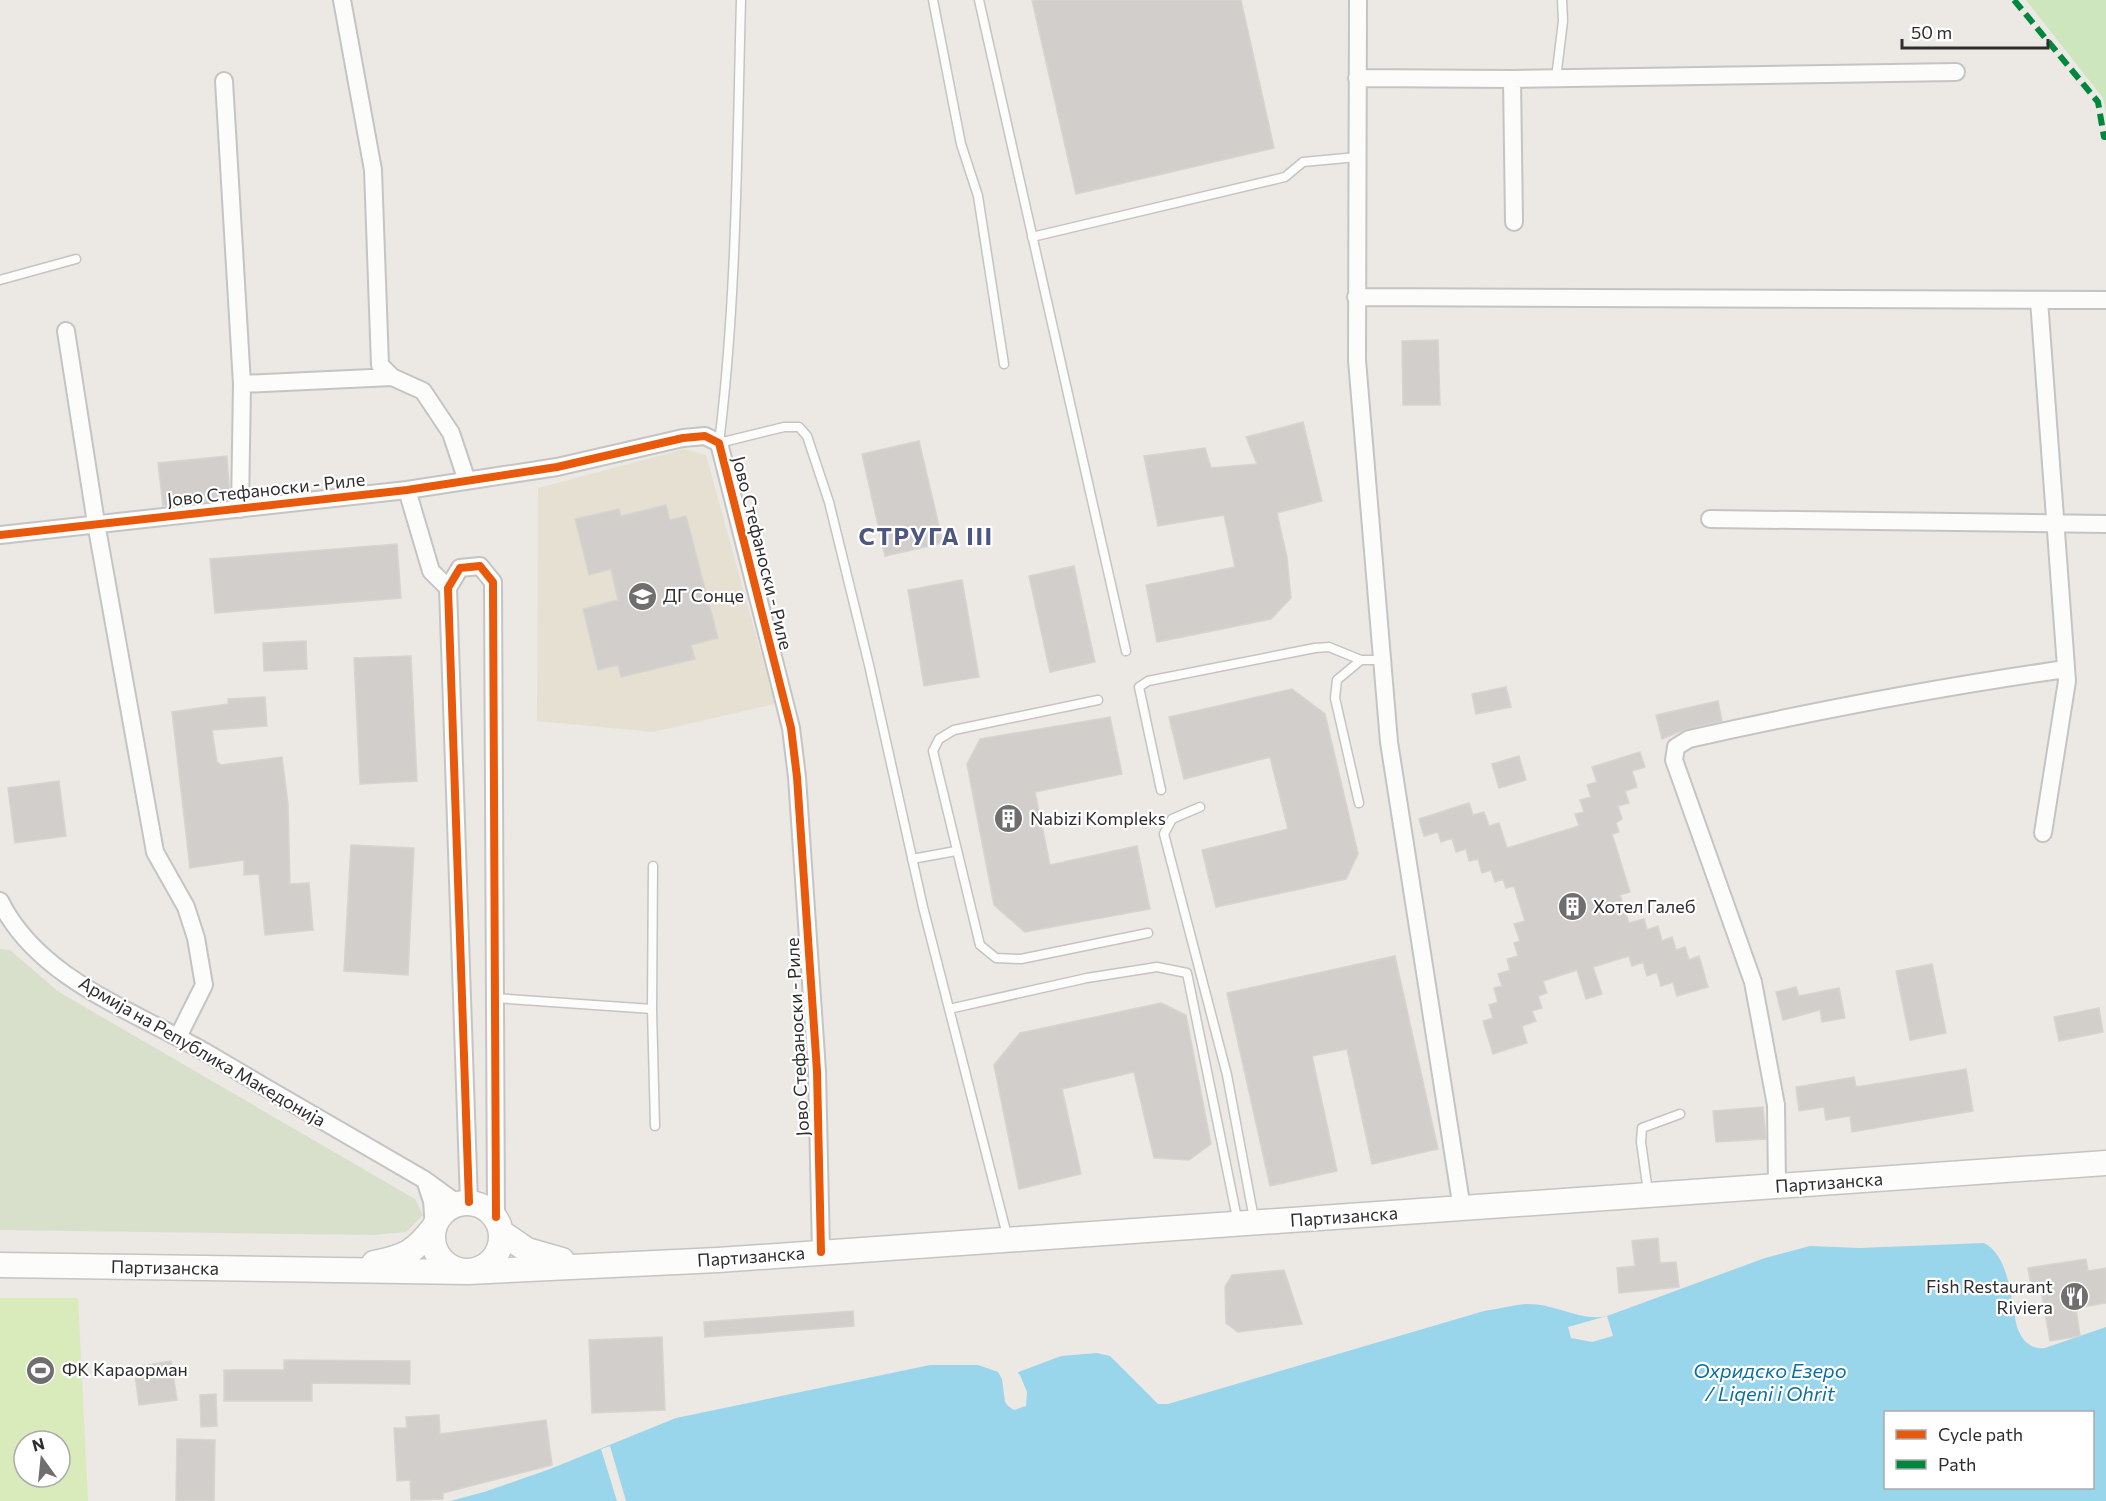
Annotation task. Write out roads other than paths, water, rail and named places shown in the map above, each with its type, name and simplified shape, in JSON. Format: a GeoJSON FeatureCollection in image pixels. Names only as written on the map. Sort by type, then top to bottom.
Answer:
{"type":"FeatureCollection","features":[{"type":"Feature","properties":{"kind":"main road","name":"Партизанска"},"geometry":{"type":"LineString","coordinates":[[0,1265],[468,1272],[718,1260],[1009,1242],[1246,1223],[2106,1163]]}},
{"type":"Feature","properties":{"kind":"main road","name":"Партизанска"},"geometry":{"type":"LineString","coordinates":[[331,1270],[398,1258],[419,1247],[443,1212],[463,1203],[483,1206],[499,1225],[527,1250],[582,1266]]}},
{"type":"Feature","properties":{"kind":"main road","name":"Партизанска"},"geometry":{"type":"LineString","coordinates":[[434,1227],[432,1242],[437,1256],[447,1266],[468,1272],[480,1269],[494,1260],[500,1247],[499,1225]]}},
{"type":"Feature","properties":{"kind":"street"},"geometry":{"type":"LineString","coordinates":[[342,0],[373,170],[380,365],[392,378],[423,391],[451,433],[467,481]]}},
{"type":"Feature","properties":{"kind":"street"},"geometry":{"type":"LineString","coordinates":[[1358,0],[1357,360],[1371,498],[1381,660],[1389,742],[1462,1209]]}},
{"type":"Feature","properties":{"kind":"street"},"geometry":{"type":"LineString","coordinates":[[1357,78],[1512,79],[1956,72]]}},
{"type":"Feature","properties":{"kind":"street"},"geometry":{"type":"LineString","coordinates":[[1512,79],[1514,222]]}},
{"type":"Feature","properties":{"kind":"street"},"geometry":{"type":"LineString","coordinates":[[224,81],[242,384],[240,509]]}},
{"type":"Feature","properties":{"kind":"street"},"geometry":{"type":"LineString","coordinates":[[1356,297],[2106,300]]}},
{"type":"Feature","properties":{"kind":"street"},"geometry":{"type":"LineString","coordinates":[[2038,300],[2067,681],[2043,833]]}},
{"type":"Feature","properties":{"kind":"street"},"geometry":{"type":"LineString","coordinates":[[66,331],[96,523],[155,852],[186,907],[196,938],[203,976],[204,985],[178,1037]]}},
{"type":"Feature","properties":{"kind":"street"},"geometry":{"type":"LineString","coordinates":[[242,384],[392,378]]}},
{"type":"Feature","properties":{"kind":"street","name":"Јово Стефаноски - Риле"},"geometry":{"type":"LineString","coordinates":[[0,535],[407,490],[557,467],[683,438],[705,436],[719,443],[791,728],[797,777],[817,1071],[821,1252]]}},
{"type":"Feature","properties":{"kind":"street"},"geometry":{"type":"LineString","coordinates":[[407,490],[431,571],[448,588]]}},
{"type":"Feature","properties":{"kind":"street"},"geometry":{"type":"LineString","coordinates":[[1710,519],[2106,524]]}},
{"type":"Feature","properties":{"kind":"street"},"geometry":{"type":"LineString","coordinates":[[463,1203],[448,588],[460,568],[480,566],[493,582],[495,998],[499,1225]]}},
{"type":"Feature","properties":{"kind":"street"},"geometry":{"type":"LineString","coordinates":[[1777,1186],[1776,1105],[1753,982],[1674,760],[1676,747],[1689,739],[1827,708],[1943,686],[2066,669]]}},
{"type":"Feature","properties":{"kind":"street","name":"Армија на Република Македонија"},"geometry":{"type":"LineString","coordinates":[[0,901],[9,919],[35,950],[87,989],[178,1037],[463,1203]]}},
{"type":"Feature","properties":{"kind":"street"},"geometry":{"type":"LineString","coordinates":[[425,1180],[432,1201],[434,1227]]}},
{"type":"Feature","properties":{"kind":"lane"},"geometry":{"type":"LineString","coordinates":[[741,0],[737,157],[725,394],[719,443],[784,427],[799,427],[807,436],[829,502],[912,859],[1009,1242]]}},
{"type":"Feature","properties":{"kind":"lane"},"geometry":{"type":"LineString","coordinates":[[933,0],[961,144],[978,196],[1004,364]]}},
{"type":"Feature","properties":{"kind":"lane"},"geometry":{"type":"LineString","coordinates":[[979,0],[1126,651]]}},
{"type":"Feature","properties":{"kind":"lane"},"geometry":{"type":"LineString","coordinates":[[1556,78],[1563,21],[1562,0]]}},
{"type":"Feature","properties":{"kind":"lane"},"geometry":{"type":"LineString","coordinates":[[1032,237],[1285,177],[1303,162],[1357,157]]}},
{"type":"Feature","properties":{"kind":"lane"},"geometry":{"type":"LineString","coordinates":[[0,280],[76,259]]}},
{"type":"Feature","properties":{"kind":"lane"},"geometry":{"type":"LineString","coordinates":[[1161,790],[1139,687],[1148,681],[1315,648],[1329,647],[1361,660],[1381,660]]}},
{"type":"Feature","properties":{"kind":"lane"},"geometry":{"type":"LineString","coordinates":[[1359,803],[1335,698],[1337,680],[1361,660]]}},
{"type":"Feature","properties":{"kind":"lane"},"geometry":{"type":"LineString","coordinates":[[1098,700],[954,730],[939,739],[933,751],[980,945],[996,958],[1021,959],[1148,933]]}},
{"type":"Feature","properties":{"kind":"lane"},"geometry":{"type":"LineString","coordinates":[[1200,807],[1172,819],[1164,834],[1227,1075],[1246,1223]]}},
{"type":"Feature","properties":{"kind":"lane"},"geometry":{"type":"LineString","coordinates":[[912,859],[956,851]]}},
{"type":"Feature","properties":{"kind":"lane"},"geometry":{"type":"LineString","coordinates":[[653,866],[652,1009],[655,1126]]}},
{"type":"Feature","properties":{"kind":"lane"},"geometry":{"type":"LineString","coordinates":[[950,1009],[1087,978],[1157,967],[1187,973],[1246,1223]]}},
{"type":"Feature","properties":{"kind":"lane"},"geometry":{"type":"LineString","coordinates":[[495,998],[652,1009]]}},
{"type":"Feature","properties":{"kind":"lane"},"geometry":{"type":"LineString","coordinates":[[1648,1195],[1641,1142],[1642,1128],[1680,1114]]}},
{"type":"Feature","properties":{"kind":"water","name":"Охридско Езеро / Liqeni i Ohrit"},"geometry":{"type":"Polygon","coordinates":[[[1984,1243],[1993,1249],[1999,1258],[2008,1280],[2017,1327],[2021,1336],[2031,1346],[2045,1348],[2106,1327],[2106,1501],[450,1501],[550,1469],[676,1418],[930,1365],[978,1365],[1004,1374],[1013,1374],[1061,1356],[1097,1353],[1110,1356],[1158,1404],[1168,1404],[1484,1311],[1537,1304],[1587,1317],[1607,1316],[1765,1258],[1810,1246],[1860,1248],[1984,1243]]]}},
{"type":"Feature","properties":{"kind":"place","name":"ДГ Сонце"},"geometry":{"type":"Point","coordinates":[642,596]}},
{"type":"Feature","properties":{"kind":"place","name":"Nabizi Kompleks"},"geometry":{"type":"Point","coordinates":[1009,819]}},
{"type":"Feature","properties":{"kind":"place","name":"Хотел Галеб"},"geometry":{"type":"Point","coordinates":[1572,907]}},
{"type":"Feature","properties":{"kind":"place","name":"Fish Restaurant Riviera"},"geometry":{"type":"Point","coordinates":[2074,1297]}},
{"type":"Feature","properties":{"kind":"place","name":"ФК Караорман"},"geometry":{"type":"Point","coordinates":[41,1370]}},
{"type":"Feature","properties":{"kind":"district","name":"СТРУГА III"},"geometry":{"type":"Point","coordinates":[926,537]}}]}
